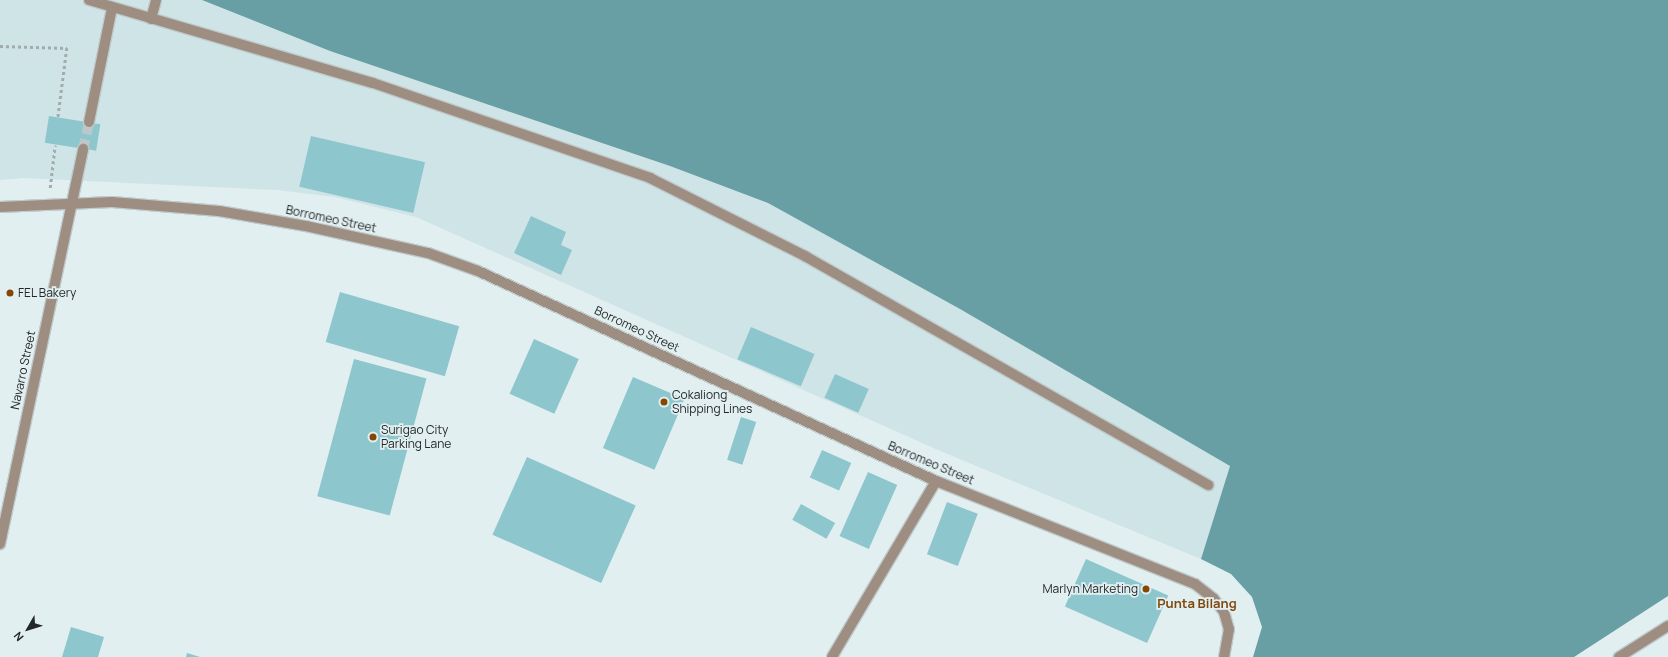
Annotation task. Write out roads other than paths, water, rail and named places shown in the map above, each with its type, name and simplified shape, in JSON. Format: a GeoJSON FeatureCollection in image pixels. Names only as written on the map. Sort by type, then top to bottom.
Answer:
{"type":"FeatureCollection","features":[{"type":"Feature","properties":{"kind":"street"},"geometry":{"type":"LineString","coordinates":[[89,0],[112,8],[373,83],[650,178],[805,256],[1208,485]]}},
{"type":"Feature","properties":{"kind":"street"},"geometry":{"type":"LineString","coordinates":[[151,19],[156,0]]}},
{"type":"Feature","properties":{"kind":"street"},"geometry":{"type":"LineString","coordinates":[[89,122],[112,8]]}},
{"type":"Feature","properties":{"kind":"street","name":"Navarro Street"},"geometry":{"type":"LineString","coordinates":[[0,544],[83,149]]}},
{"type":"Feature","properties":{"kind":"street","name":"Borromeo Street"},"geometry":{"type":"LineString","coordinates":[[0,207],[71,202],[164,204],[219,211],[306,226],[428,254],[478,271],[936,481],[1195,584],[1214,599],[1224,612],[1229,629],[1224,657]]}},
{"type":"Feature","properties":{"kind":"street"},"geometry":{"type":"LineString","coordinates":[[832,657],[936,481]]}},
{"type":"Feature","properties":{"kind":"street"},"geometry":{"type":"LineString","coordinates":[[1619,657],[1668,626]]}},
{"type":"Feature","properties":{"kind":"water"},"geometry":{"type":"Polygon","coordinates":[[[202,0],[1668,0],[1668,596],[1574,657],[1253,657],[1262,627],[1252,597],[1231,574],[1201,559],[1230,466],[960,309],[768,203],[670,166],[330,51],[202,0]]]}},
{"type":"Feature","properties":{"kind":"tunnel"},"geometry":{"type":"LineString","coordinates":[[83,149],[89,122]]}},
{"type":"Feature","properties":{"kind":"place","name":"FEL Bakery"},"geometry":{"type":"Point","coordinates":[10,293]}},
{"type":"Feature","properties":{"kind":"place","name":"Cokaliong Shipping Lines"},"geometry":{"type":"Point","coordinates":[664,402]}},
{"type":"Feature","properties":{"kind":"place","name":"Surigao City Parking Lane"},"geometry":{"type":"Point","coordinates":[373,437]}},
{"type":"Feature","properties":{"kind":"place","name":"Marlyn Marketing"},"geometry":{"type":"Point","coordinates":[1146,589]}},
{"type":"Feature","properties":{"kind":"district","name":"Punta Bilang"},"geometry":{"type":"Point","coordinates":[1197,603]}}]}
